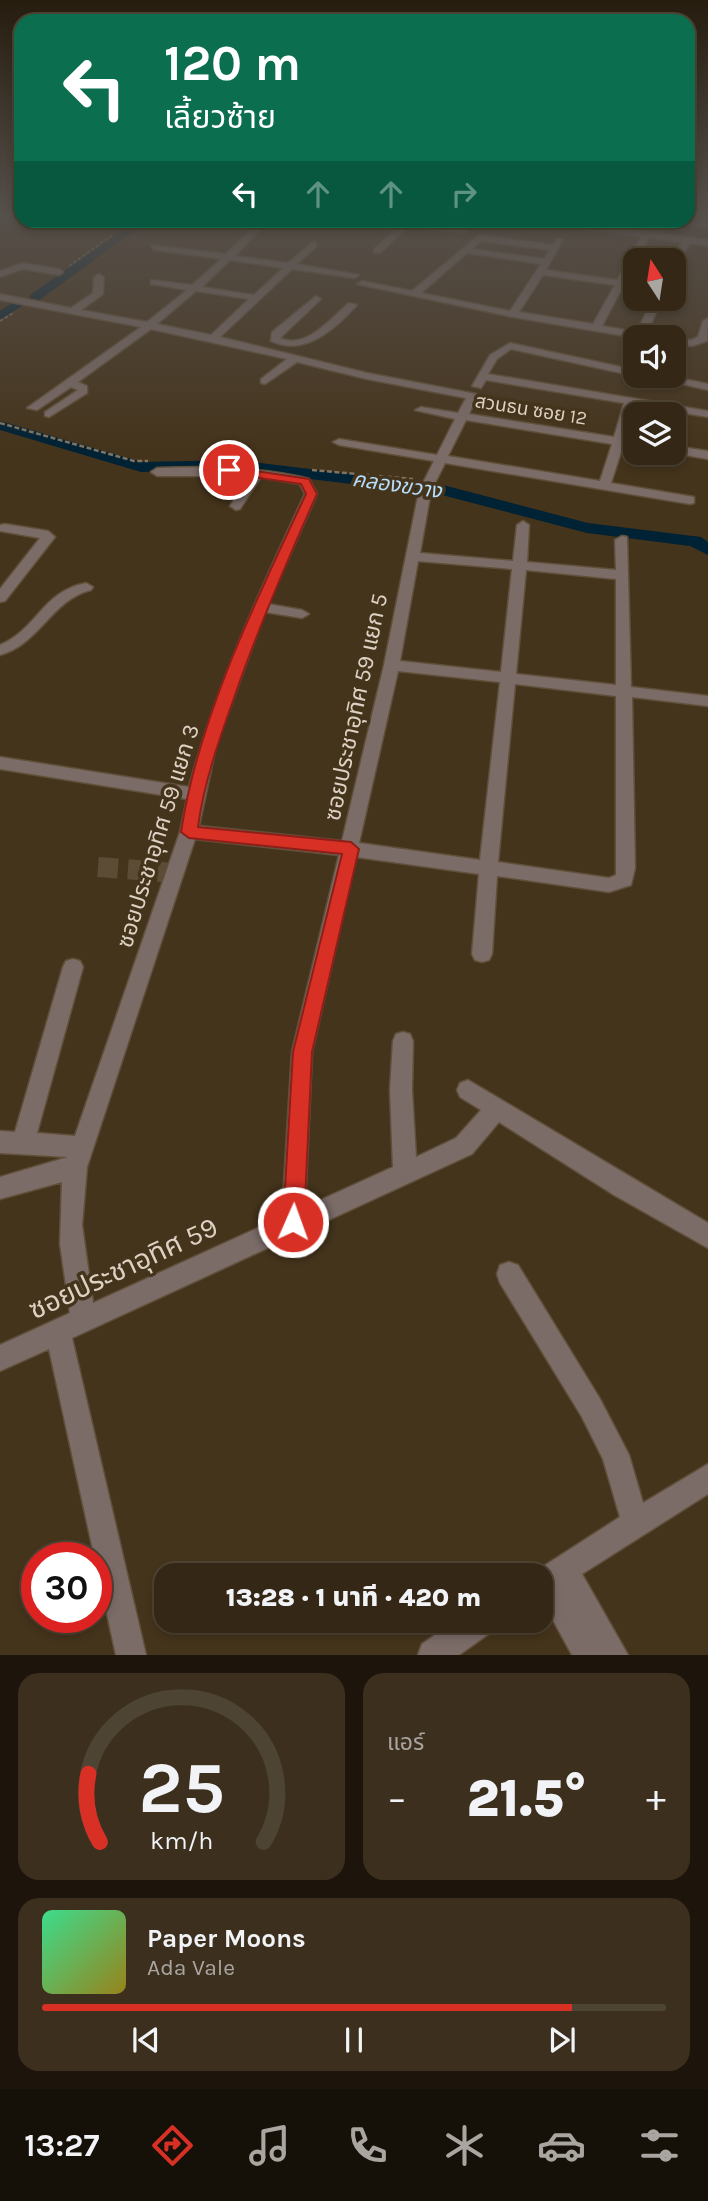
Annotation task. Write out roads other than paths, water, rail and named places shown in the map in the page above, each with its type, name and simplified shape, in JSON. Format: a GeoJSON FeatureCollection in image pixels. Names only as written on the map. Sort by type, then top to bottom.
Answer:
{"type":"FeatureCollection","features":[{"type":"Feature","properties":{"kind":"street"},"geometry":{"type":"LineString","coordinates":[[73,311],[98,292]]}},
{"type":"Feature","properties":{"kind":"street"},"geometry":{"type":"LineString","coordinates":[[33,408],[149,327],[186,292]]}},
{"type":"Feature","properties":{"kind":"street"},"geometry":{"type":"LineString","coordinates":[[219,292],[258,298]]}},
{"type":"Feature","properties":{"kind":"street"},"geometry":{"type":"LineString","coordinates":[[213,338],[264,292]]}},
{"type":"Feature","properties":{"kind":"street"},"geometry":{"type":"LineString","coordinates":[[400,292],[623,332]]}},
{"type":"Feature","properties":{"kind":"street"},"geometry":{"type":"LineString","coordinates":[[413,295],[416,292]]}},
{"type":"Feature","properties":{"kind":"street"},"geometry":{"type":"LineString","coordinates":[[513,314],[527,292]]}},
{"type":"Feature","properties":{"kind":"street"},"geometry":{"type":"LineString","coordinates":[[596,328],[615,292]]}},
{"type":"Feature","properties":{"kind":"street"},"geometry":{"type":"LineString","coordinates":[[209,305],[224,293]]}},
{"type":"Feature","properties":{"kind":"street"},"geometry":{"type":"LineString","coordinates":[[0,297],[213,338],[367,376],[472,396]]}},
{"type":"Feature","properties":{"kind":"street"},"geometry":{"type":"LineString","coordinates":[[282,344],[274,336],[316,299]]}},
{"type":"Feature","properties":{"kind":"street"},"geometry":{"type":"LineString","coordinates":[[271,351],[282,344],[308,341],[352,305]]}},
{"type":"Feature","properties":{"kind":"street"},"geometry":{"type":"LineString","coordinates":[[686,341],[699,342],[703,339],[708,321]]}},
{"type":"Feature","properties":{"kind":"street","name":"ซอยประชาอุทิศ 59 แยก 5"},"geometry":{"type":"LineString","coordinates":[[293,1222],[302,1052],[351,849],[426,488],[482,376],[501,349],[510,346],[623,370]]}},
{"type":"Feature","properties":{"kind":"street"},"geometry":{"type":"LineString","coordinates":[[265,381],[297,357]]}},
{"type":"Feature","properties":{"kind":"street"},"geometry":{"type":"LineString","coordinates":[[482,376],[708,414]]}},
{"type":"Feature","properties":{"kind":"street"},"geometry":{"type":"LineString","coordinates":[[49,414],[83,391],[83,388],[70,383]]}},
{"type":"Feature","properties":{"kind":"street"},"geometry":{"type":"LineString","coordinates":[[686,383],[708,387]]}},
{"type":"Feature","properties":{"kind":"street"},"geometry":{"type":"LineString","coordinates":[[605,484],[631,400]]}},
{"type":"Feature","properties":{"kind":"street","name":"สวนธน ซอย 12"},"geometry":{"type":"LineString","coordinates":[[421,410],[623,442]]}},
{"type":"Feature","properties":{"kind":"street"},"geometry":{"type":"LineString","coordinates":[[338,442],[690,500]]}},
{"type":"Feature","properties":{"kind":"street"},"geometry":{"type":"LineString","coordinates":[[686,452],[708,455]]}},
{"type":"Feature","properties":{"kind":"street","name":"ซอยประชาอุทิศ 59 แยก 3"},"geometry":{"type":"LineString","coordinates":[[83,1320],[69,1236],[68,1203],[79,1157],[189,832],[194,794],[259,607],[312,489],[305,482],[257,473],[157,472]]}},
{"type":"Feature","properties":{"kind":"street"},"geometry":{"type":"LineString","coordinates":[[236,506],[257,473]]}},
{"type":"Feature","properties":{"kind":"street"},"geometry":{"type":"LineString","coordinates":[[482,954],[487,868],[511,678],[523,525]]}},
{"type":"Feature","properties":{"kind":"street"},"geometry":{"type":"LineString","coordinates":[[0,598],[48,537],[5,528]]}},
{"type":"Feature","properties":{"kind":"street"},"geometry":{"type":"LineString","coordinates":[[189,832],[351,849],[609,885],[625,880],[622,540]]}},
{"type":"Feature","properties":{"kind":"street"},"geometry":{"type":"LineString","coordinates":[[411,556],[622,575]]}},
{"type":"Feature","properties":{"kind":"street"},"geometry":{"type":"LineString","coordinates":[[0,650],[26,639],[65,592],[86,587]]}},
{"type":"Feature","properties":{"kind":"street"},"geometry":{"type":"LineString","coordinates":[[259,607],[302,614]]}},
{"type":"Feature","properties":{"kind":"street"},"geometry":{"type":"LineString","coordinates":[[391,665],[708,701]]}},
{"type":"Feature","properties":{"kind":"street"},"geometry":{"type":"LineString","coordinates":[[0,763],[194,794]]}},
{"type":"Feature","properties":{"kind":"street"},"geometry":{"type":"LineString","coordinates":[[73,967],[11,1143],[79,1157]]}},
{"type":"Feature","properties":{"kind":"street"},"geometry":{"type":"LineString","coordinates":[[403,1041],[401,1090],[405,1172]]}},
{"type":"Feature","properties":{"kind":"street"},"geometry":{"type":"LineString","coordinates":[[468,1090],[622,1187],[708,1236]]}},
{"type":"Feature","properties":{"kind":"street","name":"ซอยประชาอุทิศ 59"},"geometry":{"type":"LineString","coordinates":[[0,1358],[464,1146],[497,1108]]}},
{"type":"Feature","properties":{"kind":"street"},"geometry":{"type":"LineString","coordinates":[[0,1188],[79,1157]]}},
{"type":"Feature","properties":{"kind":"street"},"geometry":{"type":"LineString","coordinates":[[509,1274],[591,1408],[609,1443],[635,1522]]}},
{"type":"Feature","properties":{"kind":"street"},"geometry":{"type":"LineString","coordinates":[[58,1331],[131,1655]]}},
{"type":"Feature","properties":{"kind":"street"},"geometry":{"type":"LineString","coordinates":[[553,1574],[708,1478]]}},
{"type":"Feature","properties":{"kind":"street"},"geometry":{"type":"LineString","coordinates":[[553,1580],[613,1655]]}},
{"type":"Feature","properties":{"kind":"street"},"geometry":{"type":"LineString","coordinates":[[553,1582],[589,1655]]}},
{"type":"Feature","properties":{"kind":"street"},"geometry":{"type":"LineString","coordinates":[[433,1655],[465,1633]]}},
{"type":"Feature","properties":{"kind":"waterway"},"geometry":{"type":"LineString","coordinates":[[34,298],[42,292]]}},
{"type":"Feature","properties":{"kind":"waterway"},"geometry":{"type":"LineString","coordinates":[[0,316],[19,304]]}},
{"type":"Feature","properties":{"kind":"waterway","name":"คลองขวาง"},"geometry":{"type":"LineString","coordinates":[[0,425],[141,467],[236,465],[443,490],[587,528],[695,541],[708,550]]}},
{"type":"Feature","properties":{"kind":"tunnel"},"geometry":{"type":"LineString","coordinates":[[98,867],[175,873]]}}]}
